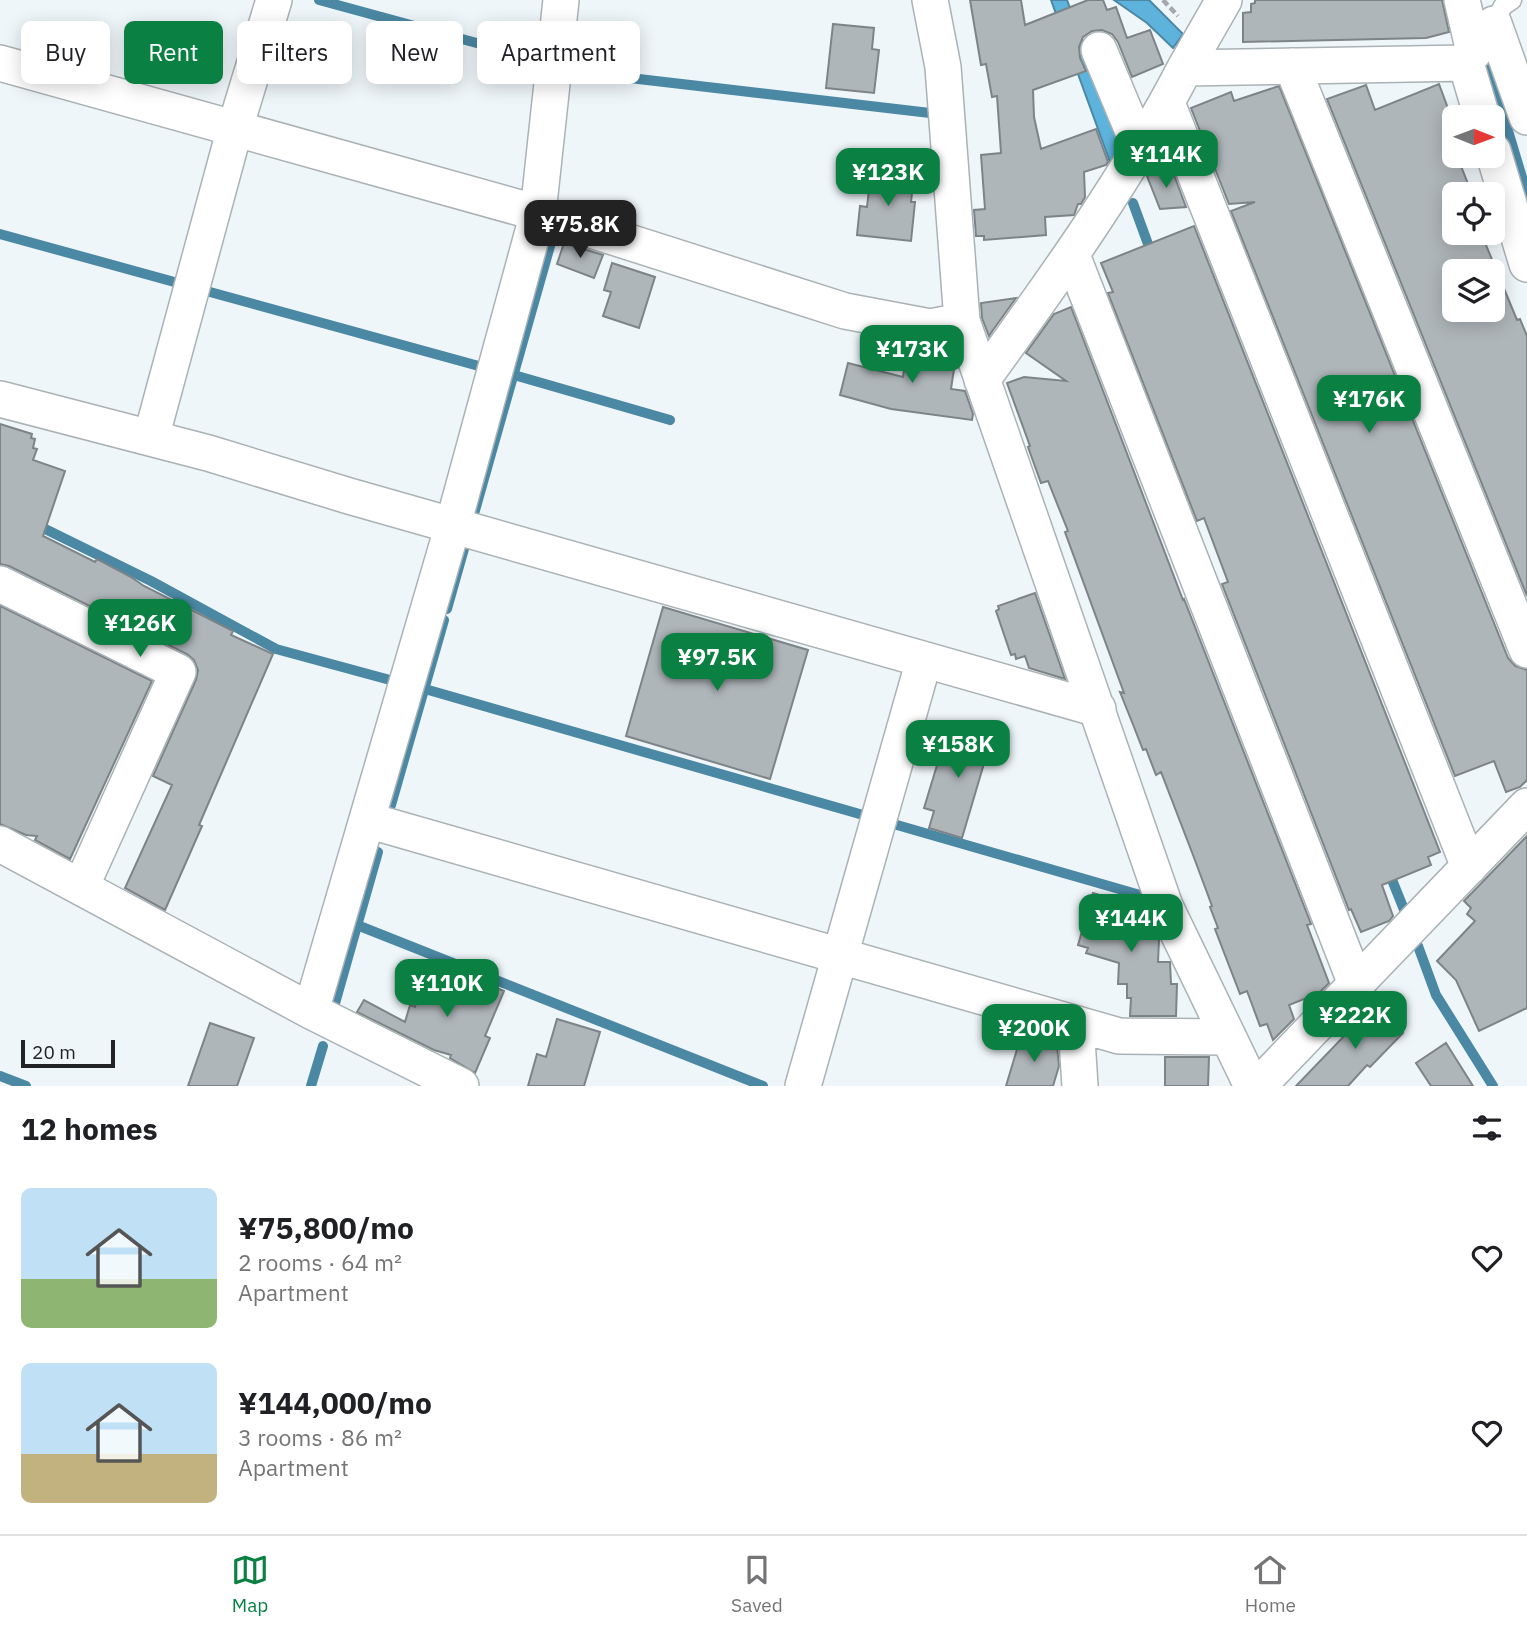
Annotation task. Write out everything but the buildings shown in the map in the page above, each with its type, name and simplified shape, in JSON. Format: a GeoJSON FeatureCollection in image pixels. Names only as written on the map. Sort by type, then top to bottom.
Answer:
{"type":"FeatureCollection","features":[{"type":"Feature","properties":{"kind":"street"},"geometry":{"type":"LineString","coordinates":[[151,438],[235,128],[274,0]]}},
{"type":"Feature","properties":{"kind":"street"},"geometry":{"type":"LineString","coordinates":[[311,1011],[453,526],[538,213],[561,0]]}},
{"type":"Feature","properties":{"kind":"street"},"geometry":{"type":"LineString","coordinates":[[930,0],[943,67],[962,321],[1165,906],[1252,1086]]}},
{"type":"Feature","properties":{"kind":"street"},"geometry":{"type":"LineString","coordinates":[[982,380],[1072,255],[1167,103],[1224,0]]}},
{"type":"Feature","properties":{"kind":"street"},"geometry":{"type":"LineString","coordinates":[[1462,0],[1486,35],[1527,117]]}},
{"type":"Feature","properties":{"kind":"street"},"geometry":{"type":"LineString","coordinates":[[1185,68],[1292,66],[1486,35]]}},
{"type":"Feature","properties":{"kind":"street"},"geometry":{"type":"LineString","coordinates":[[1483,105],[1486,35]]}},
{"type":"Feature","properties":{"kind":"street"},"geometry":{"type":"LineString","coordinates":[[1099,50],[1140,148]]}},
{"type":"Feature","properties":{"kind":"street"},"geometry":{"type":"LineString","coordinates":[[0,63],[538,213],[845,311],[930,327],[962,321]]}},
{"type":"Feature","properties":{"kind":"street"},"geometry":{"type":"LineString","coordinates":[[1292,66],[1527,650]]}},
{"type":"Feature","properties":{"kind":"street"},"geometry":{"type":"LineString","coordinates":[[1167,103],[1469,867]]}},
{"type":"Feature","properties":{"kind":"street"},"geometry":{"type":"LineString","coordinates":[[1498,168],[1527,264]]}},
{"type":"Feature","properties":{"kind":"street"},"geometry":{"type":"LineString","coordinates":[[1072,255],[1356,984]]}},
{"type":"Feature","properties":{"kind":"street"},"geometry":{"type":"LineString","coordinates":[[0,399],[151,438],[1098,709]]}},
{"type":"Feature","properties":{"kind":"street"},"geometry":{"type":"LineString","coordinates":[[0,584],[178,673],[81,887]]}},
{"type":"Feature","properties":{"kind":"street"},"geometry":{"type":"LineString","coordinates":[[803,1086],[924,660]]}},
{"type":"Feature","properties":{"kind":"street"},"geometry":{"type":"LineString","coordinates":[[1258,1086],[1527,806]]}},
{"type":"Feature","properties":{"kind":"street"},"geometry":{"type":"LineString","coordinates":[[367,820],[1119,1037],[1227,1037]]}},
{"type":"Feature","properties":{"kind":"street"},"geometry":{"type":"LineString","coordinates":[[0,844],[311,1011],[461,1086]]}},
{"type":"Feature","properties":{"kind":"street"},"geometry":{"type":"LineString","coordinates":[[1076,1024],[1080,1086]]}},
{"type":"Feature","properties":{"kind":"water"},"geometry":{"type":"Polygon","coordinates":[[[1051,0],[1067,0],[1125,155],[1113,170],[1051,0]]]}},
{"type":"Feature","properties":{"kind":"water"},"geometry":{"type":"Polygon","coordinates":[[[1114,0],[1149,0],[1183,34],[1173,48],[1147,23],[1114,0]]]}},
{"type":"Feature","properties":{"kind":"waterway"},"geometry":{"type":"LineString","coordinates":[[319,0],[477,43]]}},
{"type":"Feature","properties":{"kind":"waterway"},"geometry":{"type":"LineString","coordinates":[[1488,64],[1527,194]]}},
{"type":"Feature","properties":{"kind":"waterway"},"geometry":{"type":"LineString","coordinates":[[640,79],[930,113]]}},
{"type":"Feature","properties":{"kind":"waterway"},"geometry":{"type":"LineString","coordinates":[[1133,203],[1152,255]]}},
{"type":"Feature","properties":{"kind":"waterway"},"geometry":{"type":"LineString","coordinates":[[0,234],[178,283]]}},
{"type":"Feature","properties":{"kind":"waterway"},"geometry":{"type":"LineString","coordinates":[[472,521],[552,239]]}},
{"type":"Feature","properties":{"kind":"waterway"},"geometry":{"type":"LineString","coordinates":[[210,292],[486,368]]}},
{"type":"Feature","properties":{"kind":"waterway"},"geometry":{"type":"LineString","coordinates":[[514,375],[670,420]]}},
{"type":"Feature","properties":{"kind":"waterway"},"geometry":{"type":"LineString","coordinates":[[35,524],[151,581],[276,649],[390,680]]}},
{"type":"Feature","properties":{"kind":"waterway"},"geometry":{"type":"LineString","coordinates":[[447,609],[464,549]]}},
{"type":"Feature","properties":{"kind":"waterway"},"geometry":{"type":"LineString","coordinates":[[391,805],[444,620]]}},
{"type":"Feature","properties":{"kind":"waterway"},"geometry":{"type":"LineString","coordinates":[[425,689],[863,815]]}},
{"type":"Feature","properties":{"kind":"waterway"},"geometry":{"type":"LineString","coordinates":[[897,825],[1140,895]]}},
{"type":"Feature","properties":{"kind":"waterway"},"geometry":{"type":"LineString","coordinates":[[334,1007],[378,852]]}},
{"type":"Feature","properties":{"kind":"waterway"},"geometry":{"type":"LineString","coordinates":[[1388,870],[1405,912]]}},
{"type":"Feature","properties":{"kind":"waterway"},"geometry":{"type":"LineString","coordinates":[[357,925],[763,1086]]}},
{"type":"Feature","properties":{"kind":"waterway"},"geometry":{"type":"LineString","coordinates":[[1418,946],[1436,995],[1493,1086]]}},
{"type":"Feature","properties":{"kind":"waterway"},"geometry":{"type":"LineString","coordinates":[[311,1086],[323,1046]]}},
{"type":"Feature","properties":{"kind":"waterway"},"geometry":{"type":"LineString","coordinates":[[0,1076],[26,1086]]}}]}
